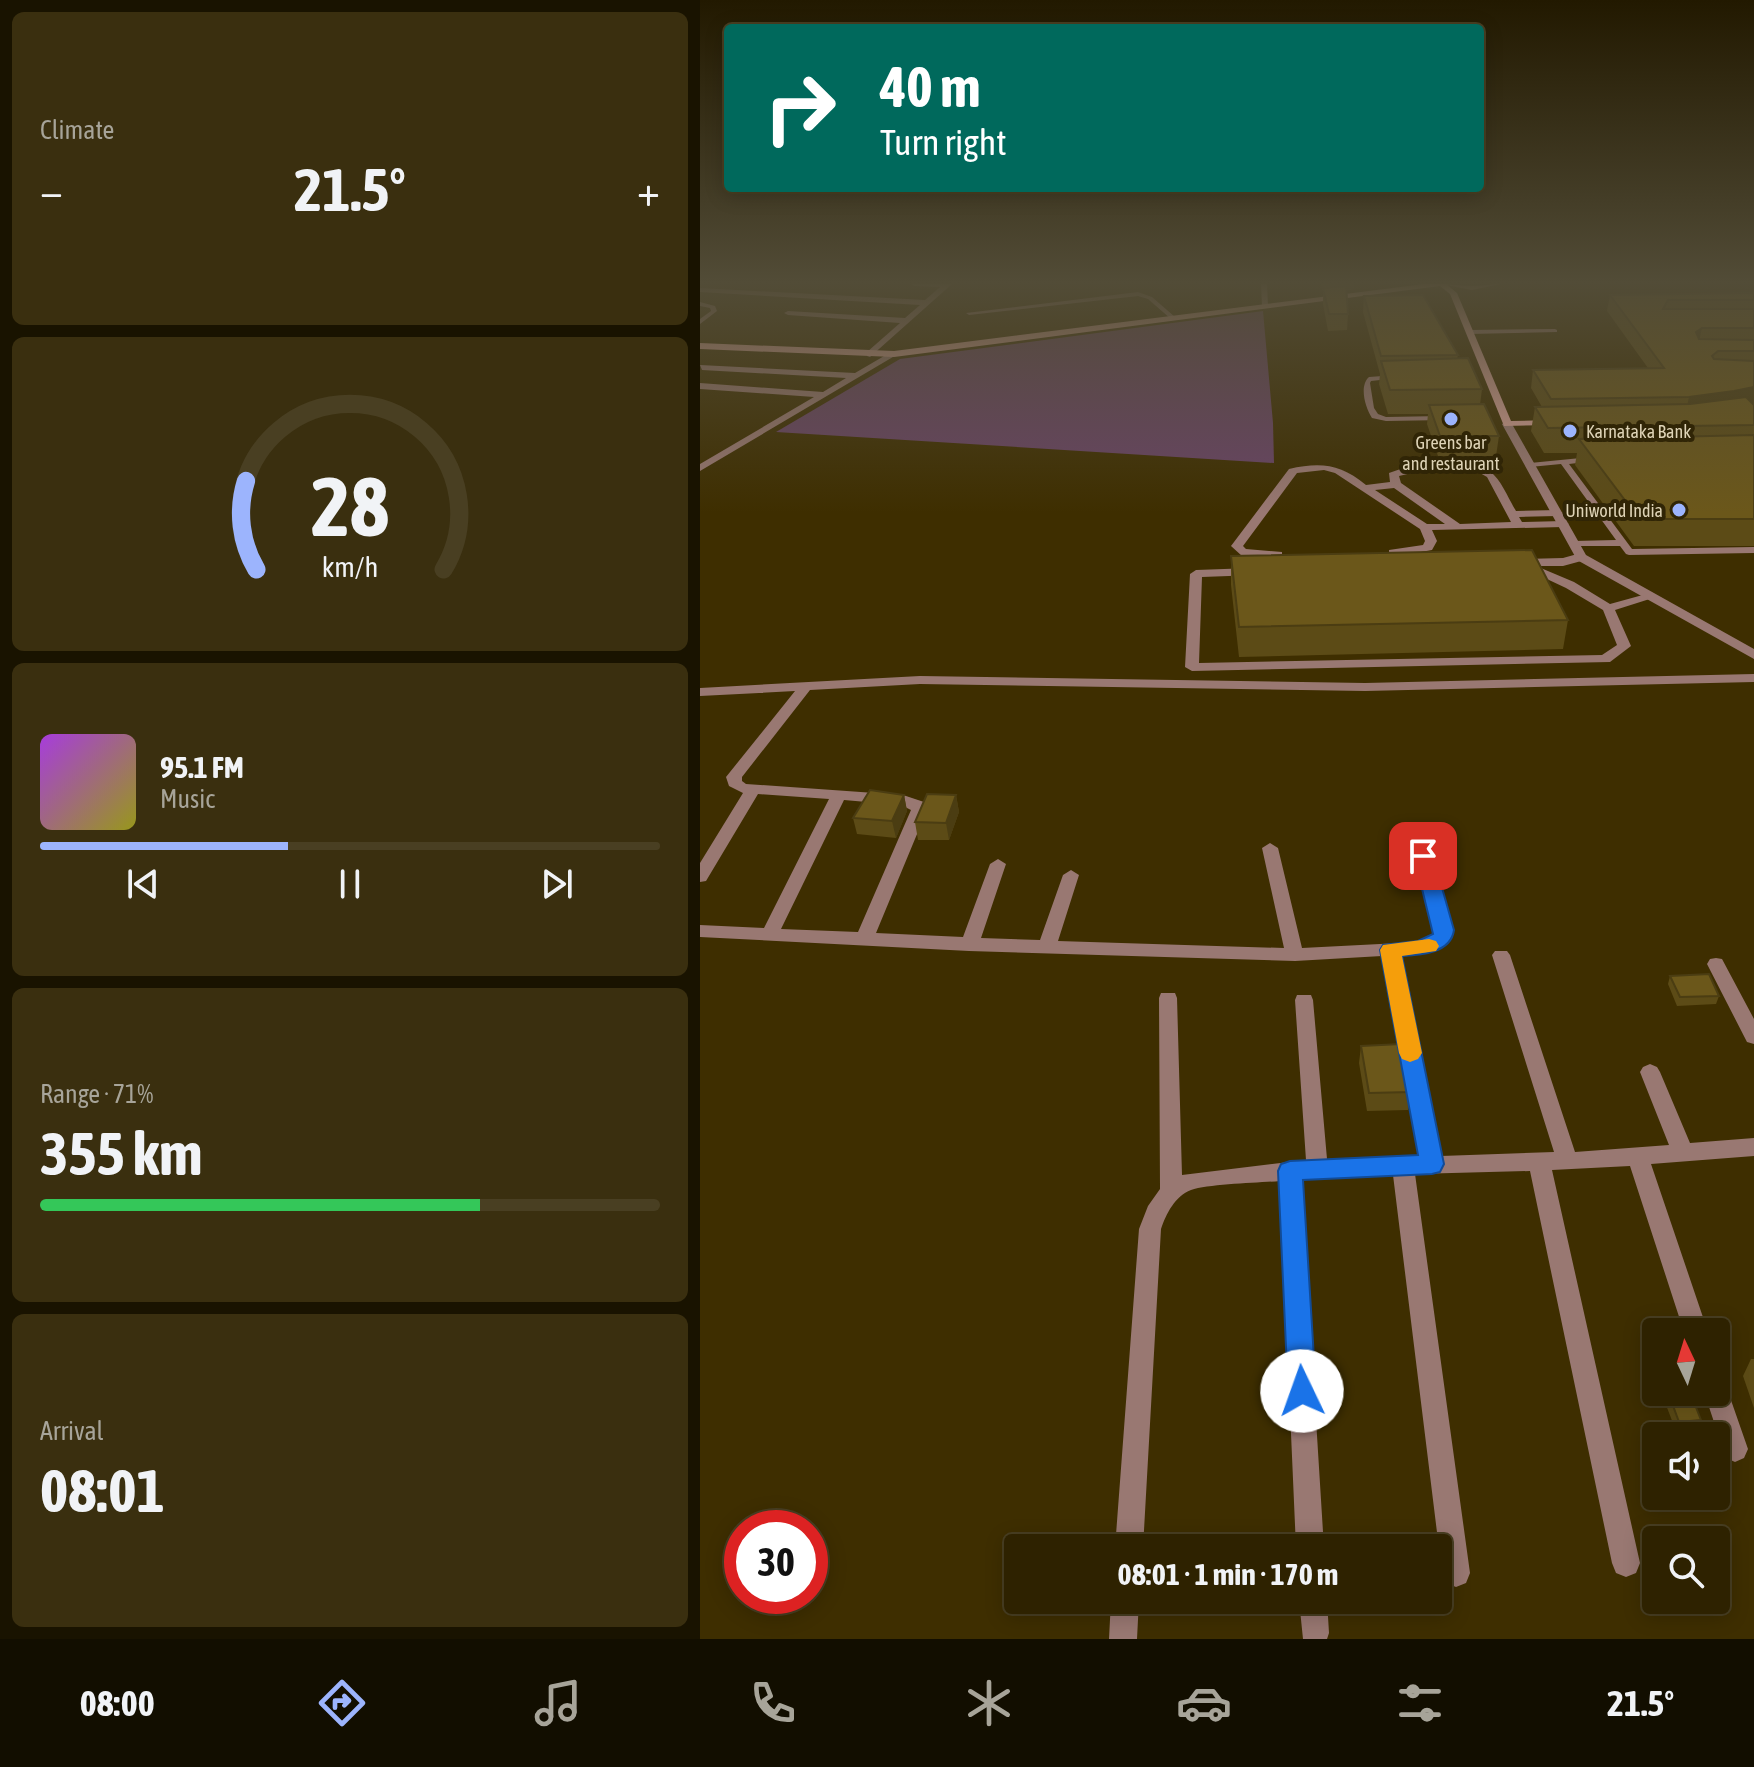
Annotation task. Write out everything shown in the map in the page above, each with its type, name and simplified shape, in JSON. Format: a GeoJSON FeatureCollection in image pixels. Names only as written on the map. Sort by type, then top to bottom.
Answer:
{"type":"FeatureCollection","features":[{"type":"Feature","properties":{"kind":"main road"},"geometry":{"type":"LineString","coordinates":[[1477,360],[1482,377],[1506,421],[1570,423]]}},
{"type":"Feature","properties":{"kind":"street"},"geometry":{"type":"LineString","coordinates":[[700,468],[883,360]]}},
{"type":"Feature","properties":{"kind":"street"},"geometry":{"type":"LineString","coordinates":[[702,367],[857,376]]}},
{"type":"Feature","properties":{"kind":"street"},"geometry":{"type":"LineString","coordinates":[[700,386],[824,395]]}},
{"type":"Feature","properties":{"kind":"street"},"geometry":{"type":"LineString","coordinates":[[1506,421],[1581,557],[1754,655]]}},
{"type":"Feature","properties":{"kind":"street"},"geometry":{"type":"LineString","coordinates":[[1289,555],[1259,556],[1242,552],[1237,546],[1293,471],[1316,466],[1340,469],[1425,527],[1560,519]]}},
{"type":"Feature","properties":{"kind":"street"},"geometry":{"type":"LineString","coordinates":[[1458,527],[1396,485],[1393,475],[1400,470],[1467,467],[1483,470],[1491,475],[1515,520]]}},
{"type":"Feature","properties":{"kind":"street"},"geometry":{"type":"LineString","coordinates":[[1364,488],[1396,485]]}},
{"type":"Feature","properties":{"kind":"street"},"geometry":{"type":"LineString","coordinates":[[1380,554],[1410,553],[1428,548],[1431,541],[1425,527]]}},
{"type":"Feature","properties":{"kind":"street"},"geometry":{"type":"LineString","coordinates":[[1504,564],[1563,562],[1581,557]]}},
{"type":"Feature","properties":{"kind":"street"},"geometry":{"type":"LineString","coordinates":[[1273,571],[1196,574],[1192,667],[1605,659],[1624,646],[1608,608],[1570,585],[1519,563]]}},
{"type":"Feature","properties":{"kind":"street"},"geometry":{"type":"LineString","coordinates":[[1608,608],[1650,597]]}},
{"type":"Feature","properties":{"kind":"street"},"geometry":{"type":"LineString","coordinates":[[700,692],[920,680],[1365,687],[1754,678]]}},
{"type":"Feature","properties":{"kind":"street"},"geometry":{"type":"LineString","coordinates":[[807,685],[734,777],[737,786],[753,789],[914,802],[919,810],[864,940]]}},
{"type":"Feature","properties":{"kind":"street"},"geometry":{"type":"LineString","coordinates":[[700,877],[753,789]]}},
{"type":"Feature","properties":{"kind":"street"},"geometry":{"type":"LineString","coordinates":[[769,935],[839,795]]}},
{"type":"Feature","properties":{"kind":"street"},"geometry":{"type":"LineString","coordinates":[[1270,848],[1295,955]]}},
{"type":"Feature","properties":{"kind":"street"},"geometry":{"type":"LineString","coordinates":[[700,931],[969,945],[1295,955],[1422,948],[1443,938],[1444,930],[1423,856]]}},
{"type":"Feature","properties":{"kind":"street"},"geometry":{"type":"LineString","coordinates":[[969,945],[998,864]]}},
{"type":"Feature","properties":{"kind":"street"},"geometry":{"type":"LineString","coordinates":[[1047,947],[1071,875]]}},
{"type":"Feature","properties":{"kind":"street"},"geometry":{"type":"LineString","coordinates":[[1390,950],[1432,1164]]}},
{"type":"Feature","properties":{"kind":"street"},"geometry":{"type":"LineString","coordinates":[[1501,955],[1567,1160]]}},
{"type":"Feature","properties":{"kind":"street"},"geometry":{"type":"LineString","coordinates":[[1716,964],[1754,1037]]}},
{"type":"Feature","properties":{"kind":"street"},"geometry":{"type":"LineString","coordinates":[[1168,998],[1171,1190]]}},
{"type":"Feature","properties":{"kind":"street"},"geometry":{"type":"LineString","coordinates":[[1304,1000],[1317,1168]]}},
{"type":"Feature","properties":{"kind":"street"},"geometry":{"type":"LineString","coordinates":[[1650,1072],[1683,1153]]}},
{"type":"Feature","properties":{"kind":"street"},"geometry":{"type":"LineString","coordinates":[[1130,1534],[1150,1229],[1157,1207],[1171,1190],[1189,1181],[1317,1168],[1753,1151]]}},
{"type":"Feature","properties":{"kind":"street"},"geometry":{"type":"LineString","coordinates":[[1638,1156],[1691,1318]]}},
{"type":"Feature","properties":{"kind":"street"},"geometry":{"type":"LineString","coordinates":[[1539,1161],[1626,1563]]}},
{"type":"Feature","properties":{"kind":"street"},"geometry":{"type":"LineString","coordinates":[[1403,1166],[1456,1573]]}},
{"type":"Feature","properties":{"kind":"street"},"geometry":{"type":"LineString","coordinates":[[1290,1171],[1309,1534]]}},
{"type":"Feature","properties":{"kind":"street"},"geometry":{"type":"LineString","coordinates":[[1721,1406],[1735,1449]]}},
{"type":"Feature","properties":{"kind":"street"},"geometry":{"type":"LineString","coordinates":[[1123,1639],[1124,1614]]}},
{"type":"Feature","properties":{"kind":"street"},"geometry":{"type":"LineString","coordinates":[[1314,1614],[1315,1633]]}},
{"type":"Feature","properties":{"kind":"lane"},"geometry":{"type":"LineString","coordinates":[[1408,377],[1369,379],[1365,388],[1375,416],[1386,419],[1455,418]]}},
{"type":"Feature","properties":{"kind":"lane"},"geometry":{"type":"LineString","coordinates":[[1493,418],[1506,421]]}},
{"type":"Feature","properties":{"kind":"lane"},"geometry":{"type":"LineString","coordinates":[[1565,464],[1571,459],[1601,459]]}},
{"type":"Feature","properties":{"kind":"lane"},"geometry":{"type":"LineString","coordinates":[[1530,465],[1565,464]]}},
{"type":"Feature","properties":{"kind":"lane"},"geometry":{"type":"LineString","coordinates":[[1565,464],[1625,550],[1636,553],[1754,550]]}},
{"type":"Feature","properties":{"kind":"lane"},"geometry":{"type":"LineString","coordinates":[[1574,544],[1620,543]]}},
{"type":"Feature","properties":{"kind":"shaded area"},"geometry":{"type":"Polygon","coordinates":[[[897,360],[1267,360],[1274,463],[776,432],[897,360]]]}},
{"type":"Feature","properties":{"kind":"building"},"geometry":{"type":"Polygon","coordinates":[[[1469,360],[1482,389],[1390,390],[1381,361],[1469,360]]]}},
{"type":"Feature","properties":{"kind":"building"},"geometry":{"type":"Polygon","coordinates":[[[1658,360],[1754,361],[1754,387],[1689,397],[1551,399],[1533,370],[1664,368],[1658,360]]]}},
{"type":"Feature","properties":{"kind":"building"},"geometry":{"type":"Polygon","coordinates":[[[1746,397],[1754,405],[1754,425],[1548,428],[1535,407],[1690,404],[1746,397]]]}},
{"type":"Feature","properties":{"kind":"building"},"geometry":{"type":"Polygon","coordinates":[[[1484,404],[1499,436],[1440,436],[1429,405],[1484,404]]]}},
{"type":"Feature","properties":{"kind":"building"},"geometry":{"type":"Polygon","coordinates":[[[1754,435],[1754,519],[1639,519],[1579,439],[1754,435]]]}},
{"type":"Feature","properties":{"kind":"building"},"geometry":{"type":"Polygon","coordinates":[[[1532,550],[1568,620],[1239,627],[1231,556],[1532,550]]]}},
{"type":"Feature","properties":{"kind":"building"},"geometry":{"type":"Polygon","coordinates":[[[870,790],[904,795],[892,821],[853,818],[870,790]]]}},
{"type":"Feature","properties":{"kind":"building"},"geometry":{"type":"Polygon","coordinates":[[[927,794],[956,795],[946,823],[915,822],[927,794]]]}},
{"type":"Feature","properties":{"kind":"building"},"geometry":{"type":"Polygon","coordinates":[[[1709,974],[1719,996],[1680,997],[1670,976],[1709,974]]]}},
{"type":"Feature","properties":{"kind":"building"},"geometry":{"type":"Polygon","coordinates":[[[1401,1044],[1411,1092],[1369,1093],[1361,1046],[1401,1044]]]}},
{"type":"Feature","properties":{"kind":"building"},"geometry":{"type":"Polygon","coordinates":[[[1673,1406],[1696,1406],[1701,1420],[1679,1422],[1673,1406]]]}},
{"type":"Feature","properties":{"kind":"slow traffic"},"geometry":{"type":"LineString","coordinates":[[1410,1053],[1390,950],[1429,946]]}},
{"type":"Feature","properties":{"kind":"place","name":"Greens bar and restaurant"},"geometry":{"type":"Point","coordinates":[1451,419]}},
{"type":"Feature","properties":{"kind":"place","name":"Karnataka Bank"},"geometry":{"type":"Point","coordinates":[1570,431]}},
{"type":"Feature","properties":{"kind":"place","name":"Uniworld India"},"geometry":{"type":"Point","coordinates":[1679,510]}},
{"type":"Feature","properties":{"kind":"route"},"geometry":{"type":"LineString","coordinates":[[1302,1391],[1290,1171],[1432,1164],[1390,950],[1422,948],[1443,938],[1444,930],[1423,856]]}}]}
